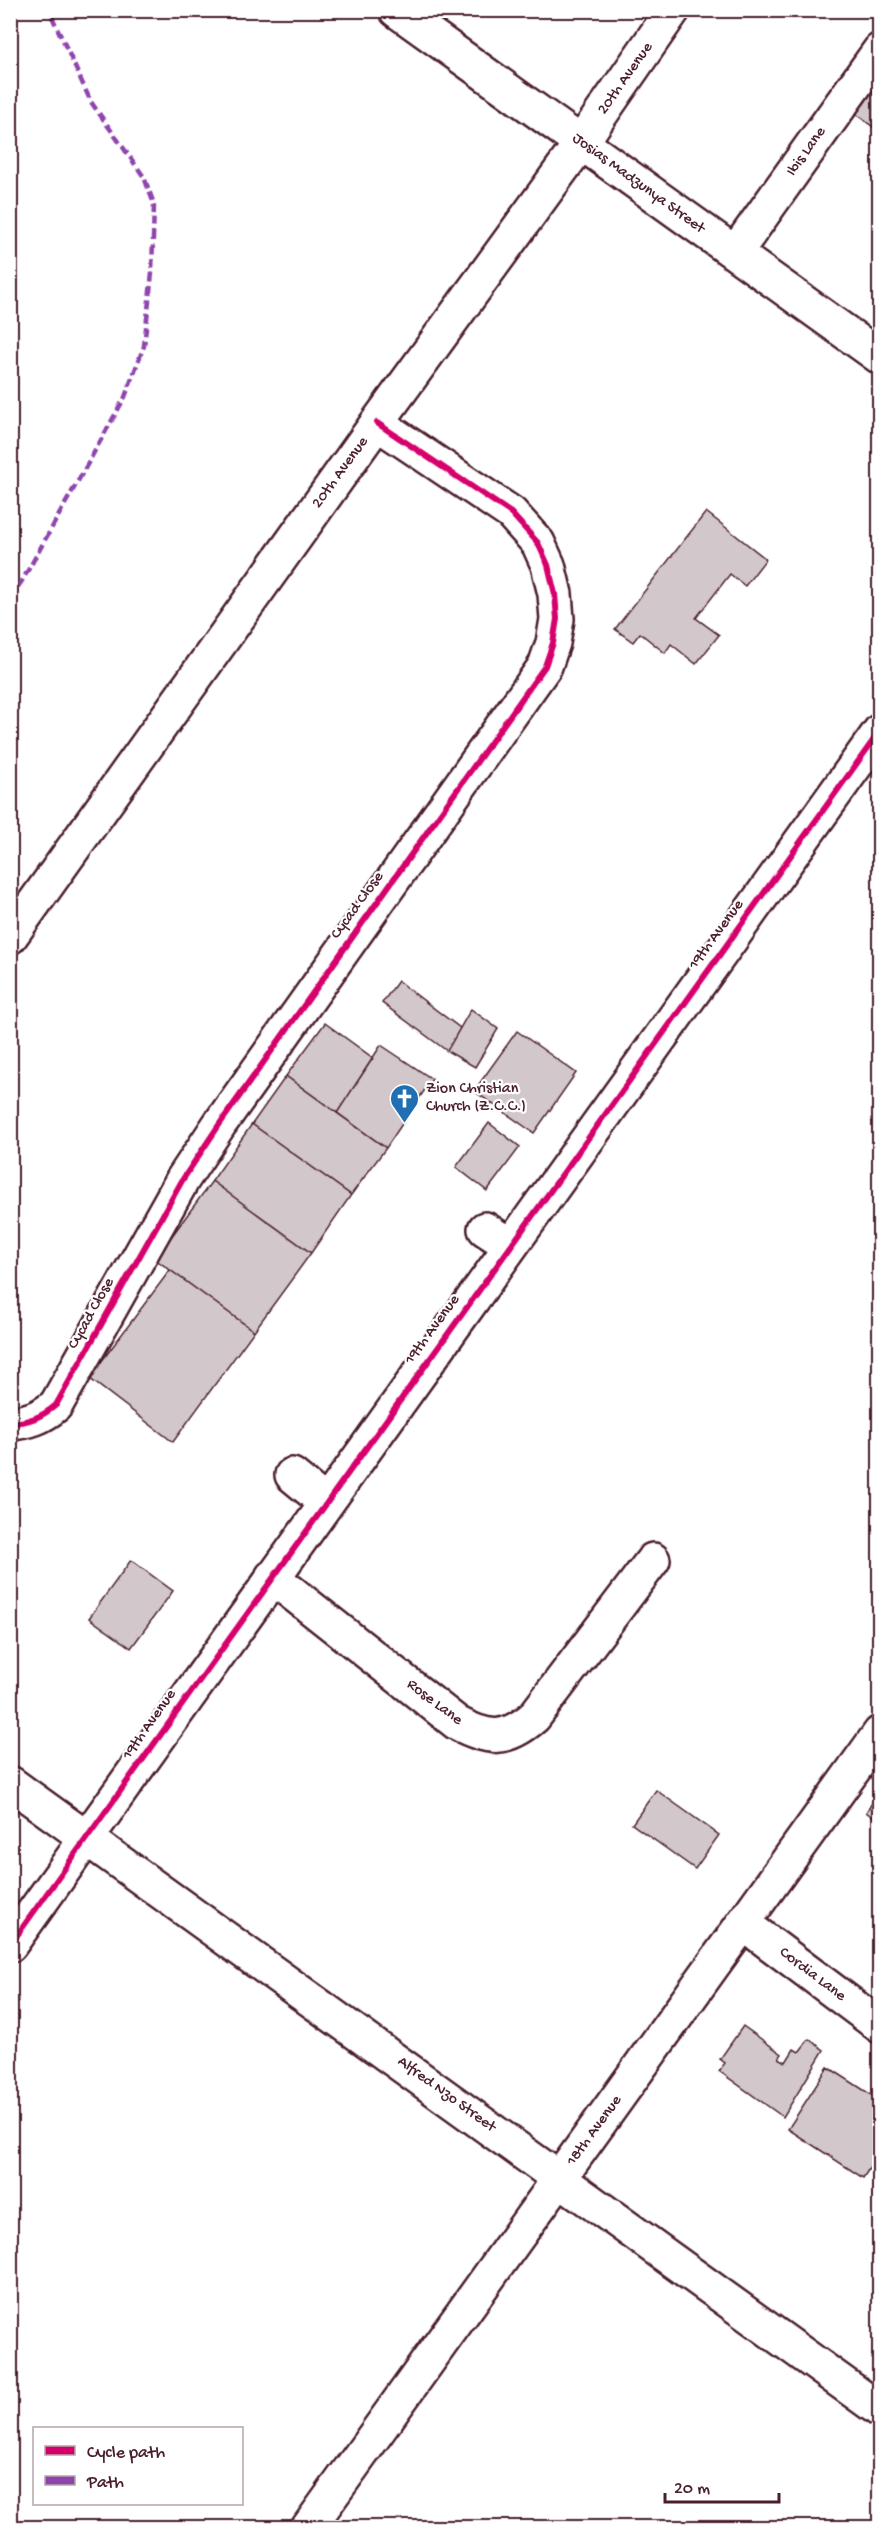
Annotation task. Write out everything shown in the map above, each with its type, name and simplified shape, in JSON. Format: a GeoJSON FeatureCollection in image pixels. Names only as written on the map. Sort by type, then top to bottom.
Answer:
{"type":"FeatureCollection","features":[{"type":"Feature","properties":{"kind":"street","name":"Josias Madzunya Street"},"geometry":{"type":"LineString","coordinates":[[396,10],[879,357]]}},
{"type":"Feature","properties":{"kind":"street","name":"20th Avenue"},"geometry":{"type":"LineString","coordinates":[[10,937],[377,423],[581,143],[673,10]]}},
{"type":"Feature","properties":{"kind":"street","name":"Ibis Lane"},"geometry":{"type":"LineString","coordinates":[[735,254],[879,50]]}},
{"type":"Feature","properties":{"kind":"street","name":"Cycad Close"},"geometry":{"type":"LineString","coordinates":[[10,1423],[24,1422],[42,1416],[56,1405],[183,1179],[219,1125],[527,694],[548,659],[557,619],[555,594],[548,565],[538,543],[511,513],[377,423]]}},
{"type":"Feature","properties":{"kind":"street","name":"19th Avenue"},"geometry":{"type":"LineString","coordinates":[[10,1945],[326,1503],[498,1237],[879,731]]}},
{"type":"Feature","properties":{"kind":"street"},"geometry":{"type":"LineString","coordinates":[[292,1475],[326,1503]]}},
{"type":"Feature","properties":{"kind":"street","name":"Rose Lane"},"geometry":{"type":"LineString","coordinates":[[272,1577],[457,1723],[477,1734],[495,1737],[521,1728],[534,1717],[653,1560]]}},
{"type":"Feature","properties":{"kind":"street","name":"18th Avenue"},"geometry":{"type":"LineString","coordinates":[[309,2528],[879,1733]]}},
{"type":"Feature","properties":{"kind":"street","name":"Alfred Nzo Street"},"geometry":{"type":"LineString","coordinates":[[10,1783],[561,2178],[879,2410]]}},
{"type":"Feature","properties":{"kind":"street","name":"Cordia Lane"},"geometry":{"type":"LineString","coordinates":[[744,1924],[879,2026]]}},
{"type":"Feature","properties":{"kind":"building"},"geometry":{"type":"Polygon","coordinates":[[[880,61],[880,132],[845,106],[880,61]]]}},
{"type":"Feature","properties":{"kind":"building"},"geometry":{"type":"Polygon","coordinates":[[[706,512],[766,559],[745,586],[730,574],[696,618],[719,635],[696,664],[671,644],[665,653],[640,633],[633,642],[615,629],[706,512]]]}},
{"type":"Feature","properties":{"kind":"building"},"geometry":{"type":"Polygon","coordinates":[[[398,981],[460,1028],[447,1051],[382,1003],[398,981]]]}},
{"type":"Feature","properties":{"kind":"building"},"geometry":{"type":"Polygon","coordinates":[[[471,1009],[498,1029],[475,1067],[447,1051],[471,1009]]]}},
{"type":"Feature","properties":{"kind":"building"},"geometry":{"type":"Polygon","coordinates":[[[325,1023],[373,1058],[337,1113],[286,1076],[325,1023]]]}},
{"type":"Feature","properties":{"kind":"building"},"geometry":{"type":"Polygon","coordinates":[[[517,1031],[576,1073],[534,1133],[474,1091],[517,1031]]]}},
{"type":"Feature","properties":{"kind":"building"},"geometry":{"type":"Polygon","coordinates":[[[381,1045],[432,1079],[386,1148],[337,1113],[381,1045]]]}},
{"type":"Feature","properties":{"kind":"building"},"geometry":{"type":"Polygon","coordinates":[[[286,1076],[386,1148],[351,1195],[252,1124],[286,1076]]]}},
{"type":"Feature","properties":{"kind":"building"},"geometry":{"type":"Polygon","coordinates":[[[489,1123],[520,1147],[487,1191],[456,1167],[489,1123]]]}},
{"type":"Feature","properties":{"kind":"building"},"geometry":{"type":"Polygon","coordinates":[[[252,1124],[351,1195],[311,1253],[212,1181],[252,1124]]]}},
{"type":"Feature","properties":{"kind":"building"},"geometry":{"type":"Polygon","coordinates":[[[212,1181],[311,1253],[254,1331],[155,1259],[212,1181]]]}},
{"type":"Feature","properties":{"kind":"building"},"geometry":{"type":"Polygon","coordinates":[[[170,1270],[254,1331],[173,1442],[89,1378],[170,1270]]]}},
{"type":"Feature","properties":{"kind":"building"},"geometry":{"type":"Polygon","coordinates":[[[131,1560],[173,1591],[131,1648],[89,1618],[131,1560]]]}},
{"type":"Feature","properties":{"kind":"building"},"geometry":{"type":"Polygon","coordinates":[[[656,1790],[719,1835],[695,1869],[632,1824],[656,1790]]]}},
{"type":"Feature","properties":{"kind":"building"},"geometry":{"type":"Polygon","coordinates":[[[880,1791],[880,1822],[866,1812],[880,1791]]]}},
{"type":"Feature","properties":{"kind":"building"},"geometry":{"type":"Polygon","coordinates":[[[743,2026],[782,2054],[779,2058],[786,2062],[794,2049],[799,2052],[809,2039],[824,2050],[783,2117],[719,2071],[725,2063],[720,2059],[743,2026]]]}},
{"type":"Feature","properties":{"kind":"building"},"geometry":{"type":"Polygon","coordinates":[[[828,2067],[873,2096],[880,2086],[880,2152],[863,2178],[788,2129],[828,2067]]]}},
{"type":"Feature","properties":{"kind":"marked path"},"geometry":{"type":"LineString","coordinates":[[10,598],[22,581],[125,397],[144,346],[152,273],[154,204],[144,177],[91,102],[49,10]]}},
{"type":"Feature","properties":{"kind":"cycle path"},"geometry":{"type":"LineString","coordinates":[[10,1423],[35,1418],[56,1405],[183,1179],[545,666],[553,643],[557,619],[555,594],[548,565],[538,543],[511,513],[377,423]]}},
{"type":"Feature","properties":{"kind":"cycle path"},"geometry":{"type":"LineString","coordinates":[[10,1945],[880,731]]}},
{"type":"Feature","properties":{"kind":"place","name":"Zion Christian Church (Z.C.C.)"},"geometry":{"type":"Point","coordinates":[405,1124]}}]}
